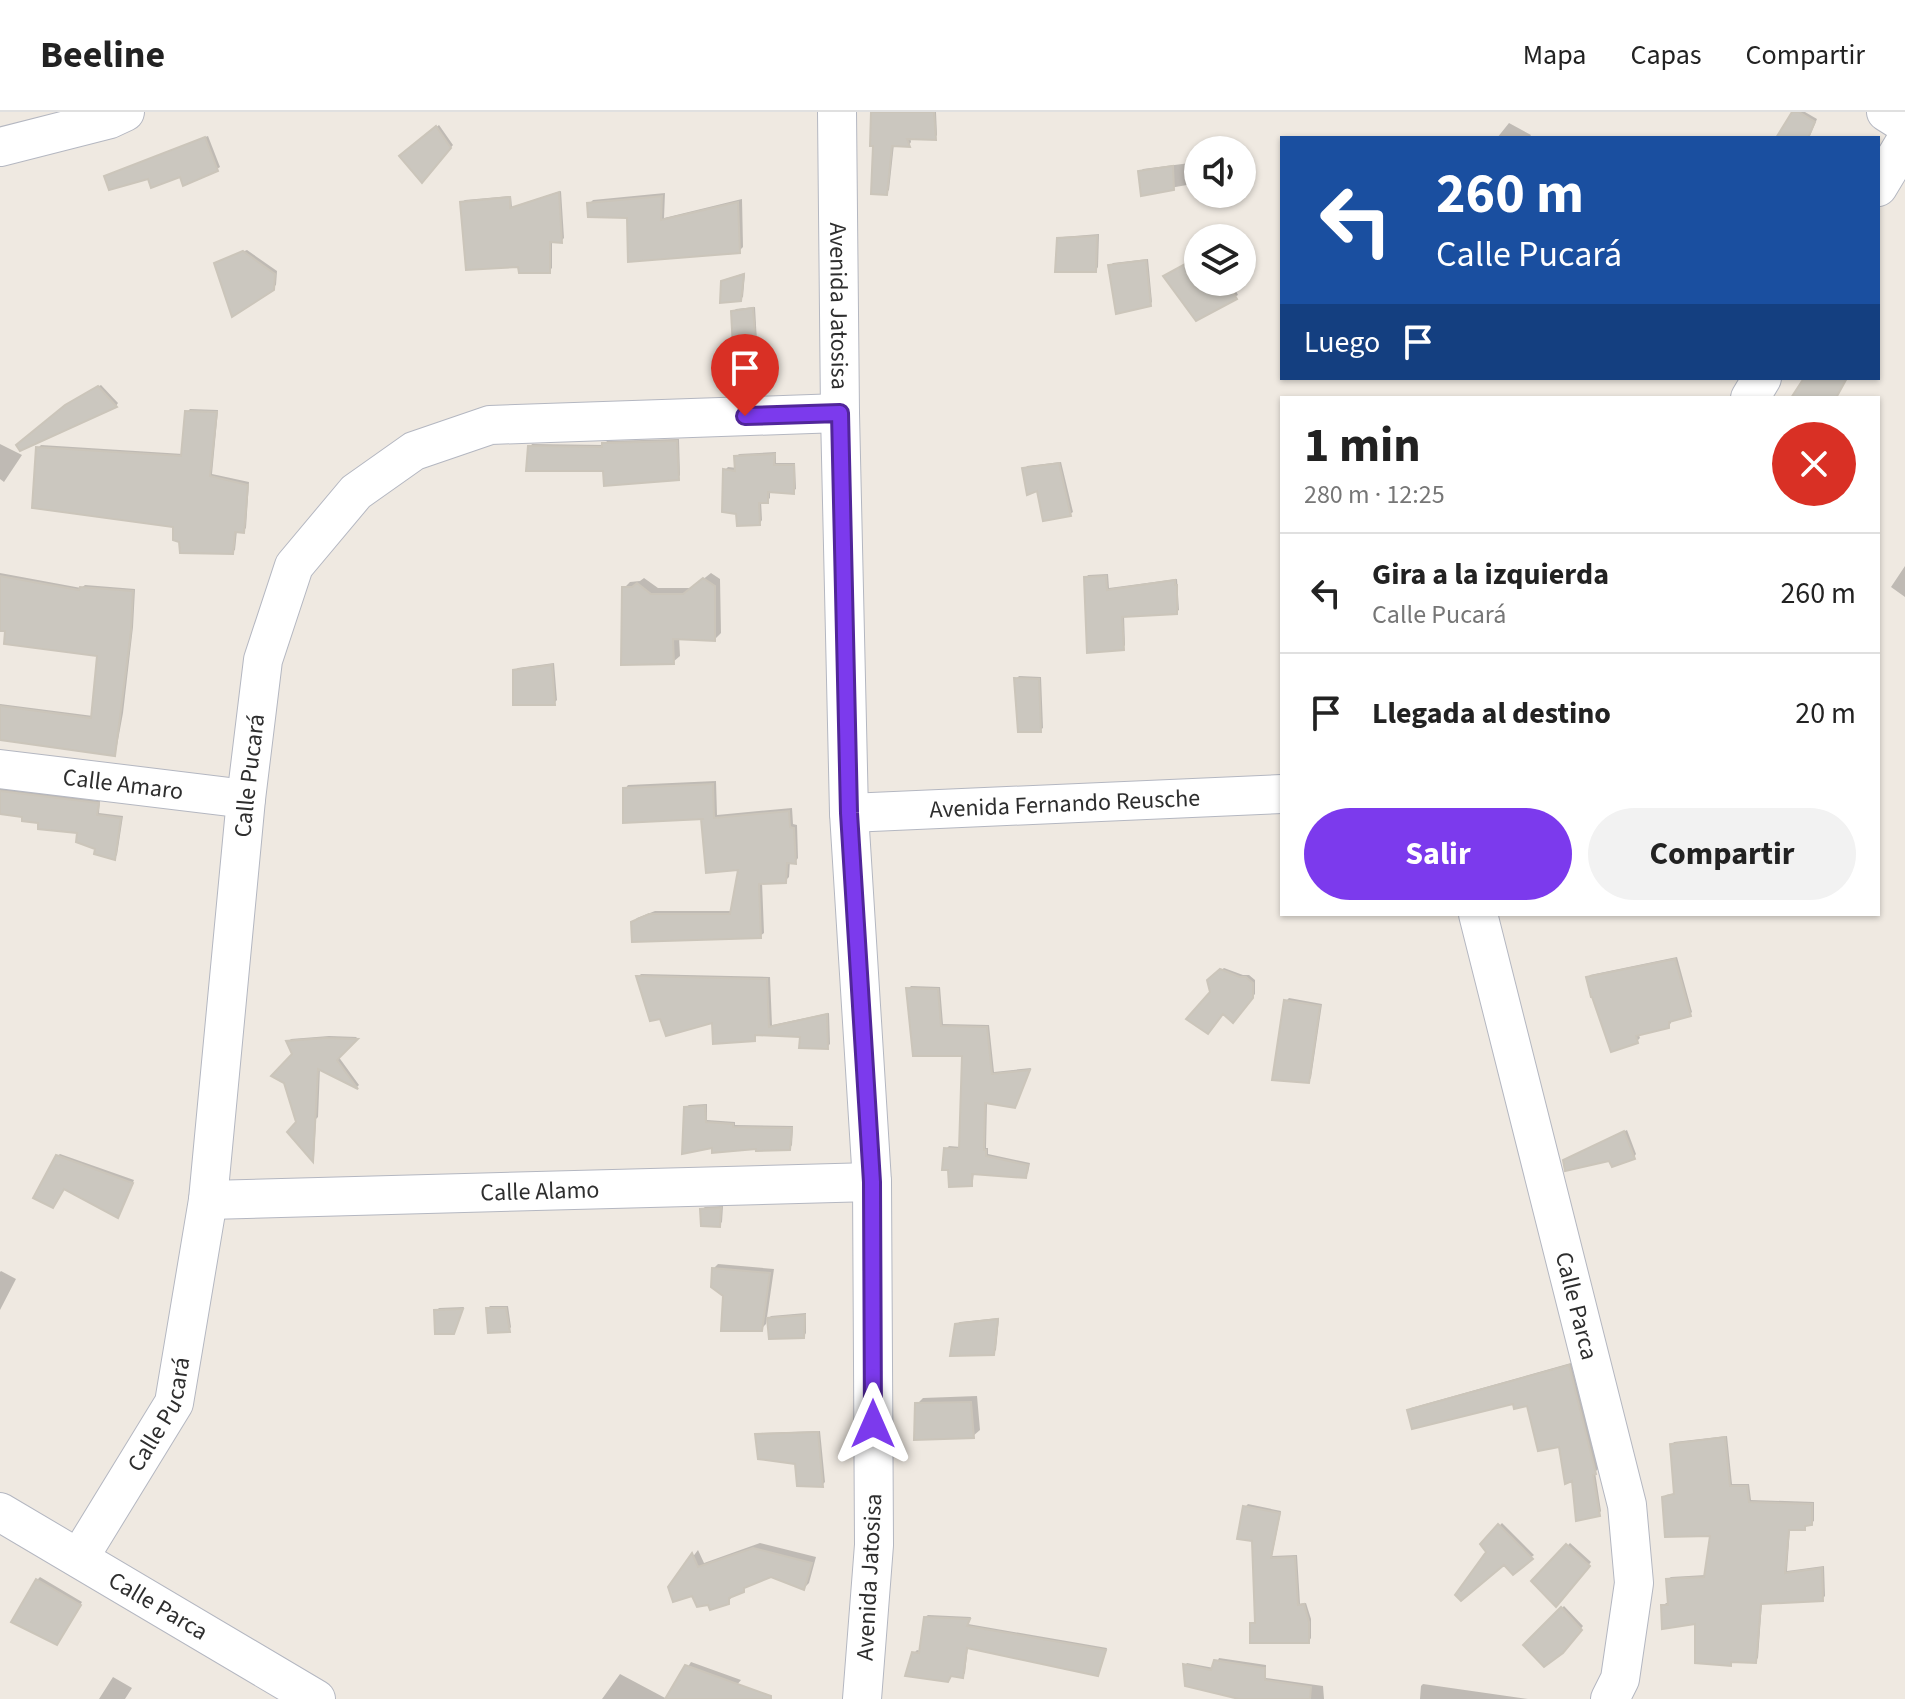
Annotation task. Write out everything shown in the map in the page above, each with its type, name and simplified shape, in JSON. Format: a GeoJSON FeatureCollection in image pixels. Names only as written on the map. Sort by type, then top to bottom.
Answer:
{"type":"FeatureCollection","features":[{"type":"Feature","properties":{"kind":"street"},"geometry":{"type":"LineString","coordinates":[[0,147],[110,119],[125,112]]}},
{"type":"Feature","properties":{"kind":"street","name":"Avenida Jatosisa"},"geometry":{"type":"LineString","coordinates":[[837,112],[849,813],[872,1182],[874,1545],[862,1699]]}},
{"type":"Feature","properties":{"kind":"street"},"geometry":{"type":"LineString","coordinates":[[1886,112],[1905,124]]}},
{"type":"Feature","properties":{"kind":"street"},"geometry":{"type":"LineString","coordinates":[[1880,184],[1905,142]]}},
{"type":"Feature","properties":{"kind":"street","name":"Calle Pucará"},"geometry":{"type":"LineString","coordinates":[[79,1558],[174,1403],[208,1200],[246,799],[263,660],[294,566],[356,492],[414,451],[490,425],[840,413]]}},
{"type":"Feature","properties":{"kind":"street","name":"Calle Amaro"},"geometry":{"type":"LineString","coordinates":[[0,769],[246,799]]}},
{"type":"Feature","properties":{"kind":"street","name":"Avenida Fernando Reusche"},"geometry":{"type":"LineString","coordinates":[[849,813],[1280,794]]}},
{"type":"Feature","properties":{"kind":"street","name":"Calle Parca"},"geometry":{"type":"LineString","coordinates":[[1479,916],[1627,1505],[1634,1583],[1620,1679],[1610,1699]]}},
{"type":"Feature","properties":{"kind":"street","name":"Calle Alamo"},"geometry":{"type":"LineString","coordinates":[[208,1200],[872,1182]]}},
{"type":"Feature","properties":{"kind":"street","name":"Calle Parca"},"geometry":{"type":"LineString","coordinates":[[0,1512],[316,1699]]}},
{"type":"Feature","properties":{"kind":"building"},"geometry":{"type":"Polygon","coordinates":[[[871,112],[934,112],[936,140],[907,139],[910,147],[892,146],[887,195],[871,194],[871,112]]]}},
{"type":"Feature","properties":{"kind":"building"},"geometry":{"type":"Polygon","coordinates":[[[1792,112],[1799,112],[1815,122],[1809,136],[1777,136],[1792,112]]]}},
{"type":"Feature","properties":{"kind":"building"},"geometry":{"type":"Polygon","coordinates":[[[436,126],[451,148],[422,183],[399,156],[436,126]]]}},
{"type":"Feature","properties":{"kind":"building"},"geometry":{"type":"Polygon","coordinates":[[[205,137],[218,171],[183,186],[180,177],[151,188],[148,179],[109,190],[104,176],[205,137]]]}},
{"type":"Feature","properties":{"kind":"building"},"geometry":{"type":"Polygon","coordinates":[[[1173,166],[1174,190],[1141,196],[1138,171],[1173,166]]]}},
{"type":"Feature","properties":{"kind":"building"},"geometry":{"type":"Polygon","coordinates":[[[559,192],[562,243],[550,242],[550,273],[519,273],[518,267],[466,270],[460,202],[510,197],[510,208],[559,192]]]}},
{"type":"Feature","properties":{"kind":"building"},"geometry":{"type":"Polygon","coordinates":[[[662,196],[661,220],[738,202],[740,253],[628,262],[627,218],[588,217],[587,203],[662,196]]]}},
{"type":"Feature","properties":{"kind":"building"},"geometry":{"type":"Polygon","coordinates":[[[1097,236],[1096,272],[1055,272],[1057,238],[1097,236]]]}},
{"type":"Feature","properties":{"kind":"building"},"geometry":{"type":"Polygon","coordinates":[[[243,251],[275,274],[274,290],[232,317],[214,263],[243,251]]]}},
{"type":"Feature","properties":{"kind":"building"},"geometry":{"type":"Polygon","coordinates":[[[1146,260],[1151,306],[1116,314],[1108,265],[1146,260]]]}},
{"type":"Feature","properties":{"kind":"building"},"geometry":{"type":"Polygon","coordinates":[[[1184,265],[1184,296],[1235,296],[1237,299],[1196,321],[1163,276],[1184,265]]]}},
{"type":"Feature","properties":{"kind":"building"},"geometry":{"type":"Polygon","coordinates":[[[744,274],[741,301],[720,303],[721,281],[744,274]]]}},
{"type":"Feature","properties":{"kind":"building"},"geometry":{"type":"Polygon","coordinates":[[[753,308],[756,348],[733,348],[731,311],[753,308]]]}},
{"type":"Feature","properties":{"kind":"building"},"geometry":{"type":"Polygon","coordinates":[[[1803,380],[1846,380],[1837,396],[1792,396],[1803,380]]]}},
{"type":"Feature","properties":{"kind":"building"},"geometry":{"type":"Polygon","coordinates":[[[98,386],[117,407],[20,451],[16,445],[65,405],[98,386]]]}},
{"type":"Feature","properties":{"kind":"building"},"geometry":{"type":"Polygon","coordinates":[[[185,411],[217,412],[210,476],[248,485],[244,533],[235,532],[233,554],[180,553],[179,542],[173,540],[173,527],[32,508],[36,447],[181,456],[185,411]]]}},
{"type":"Feature","properties":{"kind":"building"},"geometry":{"type":"Polygon","coordinates":[[[677,441],[679,480],[604,486],[603,471],[526,471],[528,446],[602,447],[602,443],[677,441]]]}},
{"type":"Feature","properties":{"kind":"building"},"geometry":{"type":"Polygon","coordinates":[[[775,454],[774,465],[794,465],[794,494],[768,492],[768,503],[759,503],[760,525],[737,526],[736,514],[722,512],[723,469],[735,471],[734,456],[775,454]]]}},
{"type":"Feature","properties":{"kind":"building"},"geometry":{"type":"Polygon","coordinates":[[[1059,463],[1071,516],[1043,521],[1037,491],[1027,495],[1022,468],[1059,463]]]}},
{"type":"Feature","properties":{"kind":"building"},"geometry":{"type":"Polygon","coordinates":[[[0,576],[79,590],[80,587],[133,591],[115,756],[0,740],[0,706],[91,718],[97,656],[4,644],[5,631],[0,631],[0,576]]]}},
{"type":"Feature","properties":{"kind":"building"},"geometry":{"type":"Polygon","coordinates":[[[1106,576],[1107,590],[1175,580],[1177,614],[1122,617],[1124,650],[1087,653],[1084,577],[1106,576]]]}},
{"type":"Feature","properties":{"kind":"building"},"geometry":{"type":"Polygon","coordinates":[[[703,578],[715,586],[715,641],[673,639],[674,664],[621,665],[622,587],[632,587],[637,583],[651,594],[683,594],[703,578]]]}},
{"type":"Feature","properties":{"kind":"building"},"geometry":{"type":"Polygon","coordinates":[[[552,665],[555,705],[513,705],[513,670],[552,665]]]}},
{"type":"Feature","properties":{"kind":"building"},"geometry":{"type":"Polygon","coordinates":[[[1014,678],[1039,679],[1041,732],[1018,732],[1014,678]]]}},
{"type":"Feature","properties":{"kind":"building"},"geometry":{"type":"Polygon","coordinates":[[[713,784],[714,818],[789,811],[790,827],[794,828],[796,864],[787,863],[786,883],[759,884],[761,938],[632,942],[631,922],[649,914],[730,914],[738,870],[706,873],[701,819],[623,823],[623,788],[713,784]]]}},
{"type":"Feature","properties":{"kind":"building"},"geometry":{"type":"Polygon","coordinates":[[[0,791],[99,803],[97,815],[121,818],[115,860],[94,854],[95,849],[76,842],[77,833],[38,829],[38,823],[0,814],[0,791]]]}},
{"type":"Feature","properties":{"kind":"building"},"geometry":{"type":"Polygon","coordinates":[[[1675,959],[1691,1016],[1669,1022],[1669,1028],[1636,1036],[1638,1043],[1611,1052],[1586,977],[1675,959]]]}},
{"type":"Feature","properties":{"kind":"building"},"geometry":{"type":"Polygon","coordinates":[[[1220,969],[1246,977],[1253,983],[1253,998],[1233,1023],[1223,1014],[1208,1034],[1186,1019],[1210,992],[1207,980],[1220,969]]]}},
{"type":"Feature","properties":{"kind":"building"},"geometry":{"type":"Polygon","coordinates":[[[636,976],[767,979],[769,1027],[827,1014],[828,1049],[799,1048],[800,1037],[755,1035],[755,1041],[713,1044],[712,1023],[666,1036],[660,1019],[650,1021],[636,976]]]}},
{"type":"Feature","properties":{"kind":"building"},"geometry":{"type":"Polygon","coordinates":[[[906,988],[938,989],[941,1026],[987,1027],[992,1074],[1030,1070],[1015,1108],[985,1103],[986,1156],[1028,1165],[1026,1178],[972,1174],[972,1186],[949,1187],[948,1170],[942,1170],[944,1148],[959,1149],[962,1056],[913,1056],[906,988]]]}},
{"type":"Feature","properties":{"kind":"building"},"geometry":{"type":"Polygon","coordinates":[[[1284,1000],[1320,1006],[1309,1083],[1272,1080],[1284,1000]]]}},
{"type":"Feature","properties":{"kind":"building"},"geometry":{"type":"Polygon","coordinates":[[[358,1039],[337,1060],[358,1089],[318,1069],[313,1162],[287,1132],[296,1122],[284,1083],[271,1076],[292,1054],[286,1041],[358,1039]]]}},
{"type":"Feature","properties":{"kind":"building"},"geometry":{"type":"Polygon","coordinates":[[[705,1106],[706,1122],[733,1124],[733,1127],[792,1128],[790,1150],[712,1153],[712,1148],[682,1154],[684,1107],[705,1106]]]}},
{"type":"Feature","properties":{"kind":"building"},"geometry":{"type":"Polygon","coordinates":[[[1624,1131],[1635,1159],[1612,1167],[1609,1161],[1565,1171],[1563,1160],[1624,1131]]]}},
{"type":"Feature","properties":{"kind":"building"},"geometry":{"type":"Polygon","coordinates":[[[56,1155],[133,1183],[118,1218],[64,1189],[53,1208],[33,1198],[56,1155]]]}},
{"type":"Feature","properties":{"kind":"building"},"geometry":{"type":"Polygon","coordinates":[[[721,1208],[720,1227],[701,1226],[700,1209],[721,1208]]]}},
{"type":"Feature","properties":{"kind":"building"},"geometry":{"type":"Polygon","coordinates":[[[712,1268],[770,1273],[762,1331],[721,1331],[723,1296],[711,1287],[712,1268]]]}},
{"type":"Feature","properties":{"kind":"building"},"geometry":{"type":"Polygon","coordinates":[[[486,1308],[506,1308],[510,1332],[488,1333],[486,1308]]]}},
{"type":"Feature","properties":{"kind":"building"},"geometry":{"type":"Polygon","coordinates":[[[463,1309],[454,1334],[435,1334],[434,1310],[463,1309]]]}},
{"type":"Feature","properties":{"kind":"building"},"geometry":{"type":"Polygon","coordinates":[[[805,1315],[804,1338],[769,1339],[767,1318],[805,1315]]]}},
{"type":"Feature","properties":{"kind":"building"},"geometry":{"type":"Polygon","coordinates":[[[998,1319],[994,1355],[950,1356],[955,1324],[998,1319]]]}},
{"type":"Feature","properties":{"kind":"building"},"geometry":{"type":"Polygon","coordinates":[[[1569,1365],[1596,1474],[1593,1475],[1600,1516],[1576,1521],[1572,1481],[1565,1484],[1559,1447],[1538,1451],[1527,1406],[1514,1409],[1513,1404],[1412,1429],[1407,1410],[1569,1365]]]}},
{"type":"Feature","properties":{"kind":"building"},"geometry":{"type":"Polygon","coordinates":[[[971,1402],[974,1438],[914,1440],[915,1403],[971,1402]]]}},
{"type":"Feature","properties":{"kind":"building"},"geometry":{"type":"Polygon","coordinates":[[[818,1432],[823,1487],[797,1486],[795,1464],[758,1459],[755,1434],[818,1432]]]}},
{"type":"Feature","properties":{"kind":"building"},"geometry":{"type":"Polygon","coordinates":[[[1725,1437],[1730,1486],[1747,1486],[1749,1502],[1812,1504],[1812,1525],[1805,1526],[1805,1530],[1789,1530],[1785,1573],[1822,1568],[1823,1601],[1761,1604],[1756,1663],[1731,1662],[1731,1666],[1695,1663],[1695,1624],[1662,1629],[1661,1605],[1668,1605],[1666,1579],[1704,1577],[1710,1536],[1665,1537],[1662,1497],[1674,1494],[1670,1444],[1725,1437]]]}},
{"type":"Feature","properties":{"kind":"building"},"geometry":{"type":"Polygon","coordinates":[[[1243,1506],[1280,1513],[1271,1558],[1295,1557],[1298,1605],[1304,1604],[1309,1622],[1309,1643],[1250,1643],[1250,1623],[1255,1623],[1252,1541],[1237,1539],[1243,1506]]]}},
{"type":"Feature","properties":{"kind":"building"},"geometry":{"type":"Polygon","coordinates":[[[1498,1524],[1533,1559],[1513,1575],[1504,1565],[1461,1601],[1455,1595],[1486,1552],[1480,1544],[1498,1524]]]}},
{"type":"Feature","properties":{"kind":"building"},"geometry":{"type":"Polygon","coordinates":[[[1566,1544],[1590,1566],[1556,1607],[1531,1581],[1566,1544]]]}},
{"type":"Feature","properties":{"kind":"building"},"geometry":{"type":"Polygon","coordinates":[[[753,1548],[812,1563],[804,1590],[771,1577],[744,1588],[744,1592],[729,1598],[729,1604],[710,1610],[708,1605],[697,1607],[692,1596],[673,1602],[668,1587],[692,1553],[698,1567],[753,1548]]]}},
{"type":"Feature","properties":{"kind":"building"},"geometry":{"type":"Polygon","coordinates":[[[36,1579],[81,1605],[57,1645],[11,1622],[36,1579]]]}},
{"type":"Feature","properties":{"kind":"building"},"geometry":{"type":"Polygon","coordinates":[[[1561,1607],[1582,1630],[1563,1653],[1544,1667],[1523,1645],[1561,1607]]]}},
{"type":"Feature","properties":{"kind":"building"},"geometry":{"type":"Polygon","coordinates":[[[924,1617],[970,1619],[967,1626],[1106,1650],[1098,1676],[967,1648],[963,1678],[951,1676],[948,1682],[905,1676],[912,1652],[919,1653],[924,1617]]]}},
{"type":"Feature","properties":{"kind":"building"},"geometry":{"type":"Polygon","coordinates":[[[1214,1660],[1265,1668],[1265,1680],[1311,1687],[1310,1699],[1239,1699],[1185,1686],[1183,1664],[1211,1670],[1214,1660]]]}},
{"type":"Feature","properties":{"kind":"building"},"geometry":{"type":"Polygon","coordinates":[[[685,1665],[771,1696],[771,1699],[665,1699],[685,1665]]]}},
{"type":"Feature","properties":{"kind":"route"},"geometry":{"type":"LineString","coordinates":[[745,416],[840,413],[849,813],[872,1182],[873,1424]]}}]}
